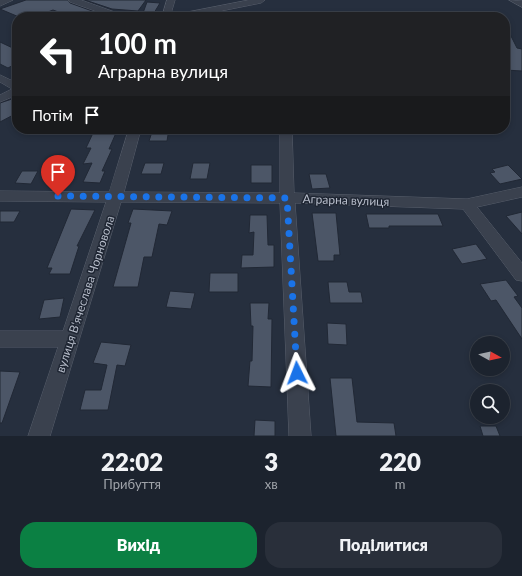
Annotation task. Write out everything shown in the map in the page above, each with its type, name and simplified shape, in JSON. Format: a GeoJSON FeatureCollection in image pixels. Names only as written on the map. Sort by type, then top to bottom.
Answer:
{"type":"FeatureCollection","features":[{"type":"Feature","properties":{"kind":"street"},"geometry":{"type":"LineString","coordinates":[[0,3],[9,0]]}},
{"type":"Feature","properties":{"kind":"street"},"geometry":{"type":"LineString","coordinates":[[73,0],[106,12]]}},
{"type":"Feature","properties":{"kind":"street"},"geometry":{"type":"LineString","coordinates":[[167,12],[171,0]]}},
{"type":"Feature","properties":{"kind":"street"},"geometry":{"type":"LineString","coordinates":[[202,12],[261,0]]}},
{"type":"Feature","properties":{"kind":"street"},"geometry":{"type":"LineString","coordinates":[[513,0],[522,4]]}},
{"type":"Feature","properties":{"kind":"street"},"geometry":{"type":"LineString","coordinates":[[0,78],[12,84]]}},
{"type":"Feature","properties":{"kind":"street"},"geometry":{"type":"LineString","coordinates":[[0,99],[12,93]]}},
{"type":"Feature","properties":{"kind":"street","name":"вулиця В'ячеслава Чорновола"},"geometry":{"type":"LineString","coordinates":[[39,436],[71,339],[134,134]]}},
{"type":"Feature","properties":{"kind":"street"},"geometry":{"type":"LineString","coordinates":[[286,134],[287,198],[300,436]]}},
{"type":"Feature","properties":{"kind":"street","name":"Аграрна вулиця"},"geometry":{"type":"LineString","coordinates":[[0,196],[287,198],[467,204],[522,192]]}},
{"type":"Feature","properties":{"kind":"street"},"geometry":{"type":"LineString","coordinates":[[467,204],[522,275]]}},
{"type":"Feature","properties":{"kind":"street"},"geometry":{"type":"LineString","coordinates":[[0,339],[71,339]]}},
{"type":"Feature","properties":{"kind":"building"},"geometry":{"type":"Polygon","coordinates":[[[26,0],[68,0],[70,3],[95,12],[58,12],[53,10],[48,12],[12,12],[12,14],[0,9],[26,0]]]}},
{"type":"Feature","properties":{"kind":"building"},"geometry":{"type":"Polygon","coordinates":[[[85,0],[146,0],[138,11],[112,9],[85,0]]]}},
{"type":"Feature","properties":{"kind":"building"},"geometry":{"type":"Polygon","coordinates":[[[147,2],[160,3],[155,12],[143,12],[147,2]]]}},
{"type":"Feature","properties":{"kind":"building"},"geometry":{"type":"Polygon","coordinates":[[[510,34],[517,48],[522,49],[522,71],[510,70],[510,34]]]}},
{"type":"Feature","properties":{"kind":"building"},"geometry":{"type":"Polygon","coordinates":[[[0,42],[12,48],[12,66],[8,68],[0,64],[0,42]]]}},
{"type":"Feature","properties":{"kind":"building"},"geometry":{"type":"Polygon","coordinates":[[[12,99],[12,116],[0,122],[0,103],[12,99]]]}},
{"type":"Feature","properties":{"kind":"building"},"geometry":{"type":"Polygon","coordinates":[[[93,134],[116,134],[109,149],[112,149],[102,171],[105,171],[100,183],[83,182],[92,163],[83,164],[91,148],[86,148],[93,134]]]}},
{"type":"Feature","properties":{"kind":"building"},"geometry":{"type":"Polygon","coordinates":[[[151,134],[168,134],[167,141],[149,141],[151,134]]]}},
{"type":"Feature","properties":{"kind":"building"},"geometry":{"type":"Polygon","coordinates":[[[145,163],[164,163],[161,174],[141,174],[145,163]]]}},
{"type":"Feature","properties":{"kind":"building"},"geometry":{"type":"Polygon","coordinates":[[[193,163],[210,163],[207,179],[190,179],[193,163]]]}},
{"type":"Feature","properties":{"kind":"building"},"geometry":{"type":"Polygon","coordinates":[[[251,165],[272,165],[272,183],[251,183],[251,165]]]}},
{"type":"Feature","properties":{"kind":"building"},"geometry":{"type":"Polygon","coordinates":[[[508,165],[522,179],[500,184],[490,173],[495,172],[492,169],[508,165]]]}},
{"type":"Feature","properties":{"kind":"building"},"geometry":{"type":"Polygon","coordinates":[[[22,171],[38,171],[31,184],[15,183],[22,171]]]}},
{"type":"Feature","properties":{"kind":"building"},"geometry":{"type":"Polygon","coordinates":[[[309,174],[326,174],[330,188],[312,189],[309,174]]]}},
{"type":"Feature","properties":{"kind":"building"},"geometry":{"type":"Polygon","coordinates":[[[71,209],[95,210],[77,246],[79,246],[70,274],[49,274],[52,268],[47,268],[71,209]]]}},
{"type":"Feature","properties":{"kind":"building"},"geometry":{"type":"Polygon","coordinates":[[[133,209],[172,211],[167,225],[159,224],[152,257],[144,257],[138,287],[113,287],[131,223],[128,223],[133,209]]]}},
{"type":"Feature","properties":{"kind":"building"},"geometry":{"type":"Polygon","coordinates":[[[0,211],[20,211],[14,222],[0,222],[0,211]]]}},
{"type":"Feature","properties":{"kind":"building"},"geometry":{"type":"Polygon","coordinates":[[[522,212],[522,234],[506,216],[522,212]]]}},
{"type":"Feature","properties":{"kind":"building"},"geometry":{"type":"Polygon","coordinates":[[[312,213],[336,213],[340,255],[334,255],[334,261],[318,261],[312,213]]]}},
{"type":"Feature","properties":{"kind":"building"},"geometry":{"type":"Polygon","coordinates":[[[366,214],[438,214],[443,226],[389,226],[389,228],[369,228],[366,214]]]}},
{"type":"Feature","properties":{"kind":"building"},"geometry":{"type":"Polygon","coordinates":[[[250,215],[267,215],[268,245],[274,245],[274,267],[241,268],[242,255],[253,255],[254,232],[249,233],[250,215]]]}},
{"type":"Feature","properties":{"kind":"building"},"geometry":{"type":"Polygon","coordinates":[[[476,244],[487,259],[462,264],[452,249],[476,244]]]}},
{"type":"Feature","properties":{"kind":"building"},"geometry":{"type":"Polygon","coordinates":[[[210,273],[238,273],[238,292],[209,292],[210,273]]]}},
{"type":"Feature","properties":{"kind":"building"},"geometry":{"type":"Polygon","coordinates":[[[506,280],[518,296],[514,297],[522,308],[522,339],[496,300],[491,301],[480,284],[506,280]]]}},
{"type":"Feature","properties":{"kind":"building"},"geometry":{"type":"Polygon","coordinates":[[[328,282],[347,282],[349,292],[361,292],[363,303],[330,303],[328,282]]]}},
{"type":"Feature","properties":{"kind":"building"},"geometry":{"type":"Polygon","coordinates":[[[170,291],[195,293],[191,309],[166,307],[170,291]]]}},
{"type":"Feature","properties":{"kind":"building"},"geometry":{"type":"Polygon","coordinates":[[[64,298],[60,317],[39,319],[44,300],[64,298]]]}},
{"type":"Feature","properties":{"kind":"building"},"geometry":{"type":"Polygon","coordinates":[[[250,303],[269,303],[268,319],[272,319],[271,387],[248,386],[250,361],[252,361],[253,326],[251,326],[250,303]]]}},
{"type":"Feature","properties":{"kind":"building"},"geometry":{"type":"Polygon","coordinates":[[[327,323],[346,324],[347,345],[328,344],[327,323]]]}},
{"type":"Feature","properties":{"kind":"building"},"geometry":{"type":"Polygon","coordinates":[[[101,342],[131,345],[125,366],[117,365],[108,410],[80,410],[85,390],[101,390],[107,365],[93,363],[101,342]]]}},
{"type":"Feature","properties":{"kind":"building"},"geometry":{"type":"Polygon","coordinates":[[[0,371],[20,372],[2,423],[0,423],[0,371]]]}},
{"type":"Feature","properties":{"kind":"building"},"geometry":{"type":"Polygon","coordinates":[[[330,378],[352,378],[357,422],[394,423],[396,436],[336,436],[330,378]]]}},
{"type":"Feature","properties":{"kind":"building"},"geometry":{"type":"Polygon","coordinates":[[[255,420],[275,421],[275,436],[254,436],[255,420]]]}},
{"type":"Feature","properties":{"kind":"building"},"geometry":{"type":"Polygon","coordinates":[[[480,426],[496,426],[500,436],[483,436],[480,426]]]}},
{"type":"Feature","properties":{"kind":"route"},"geometry":{"type":"LineString","coordinates":[[58,196],[287,198],[297,373]]}}]}
